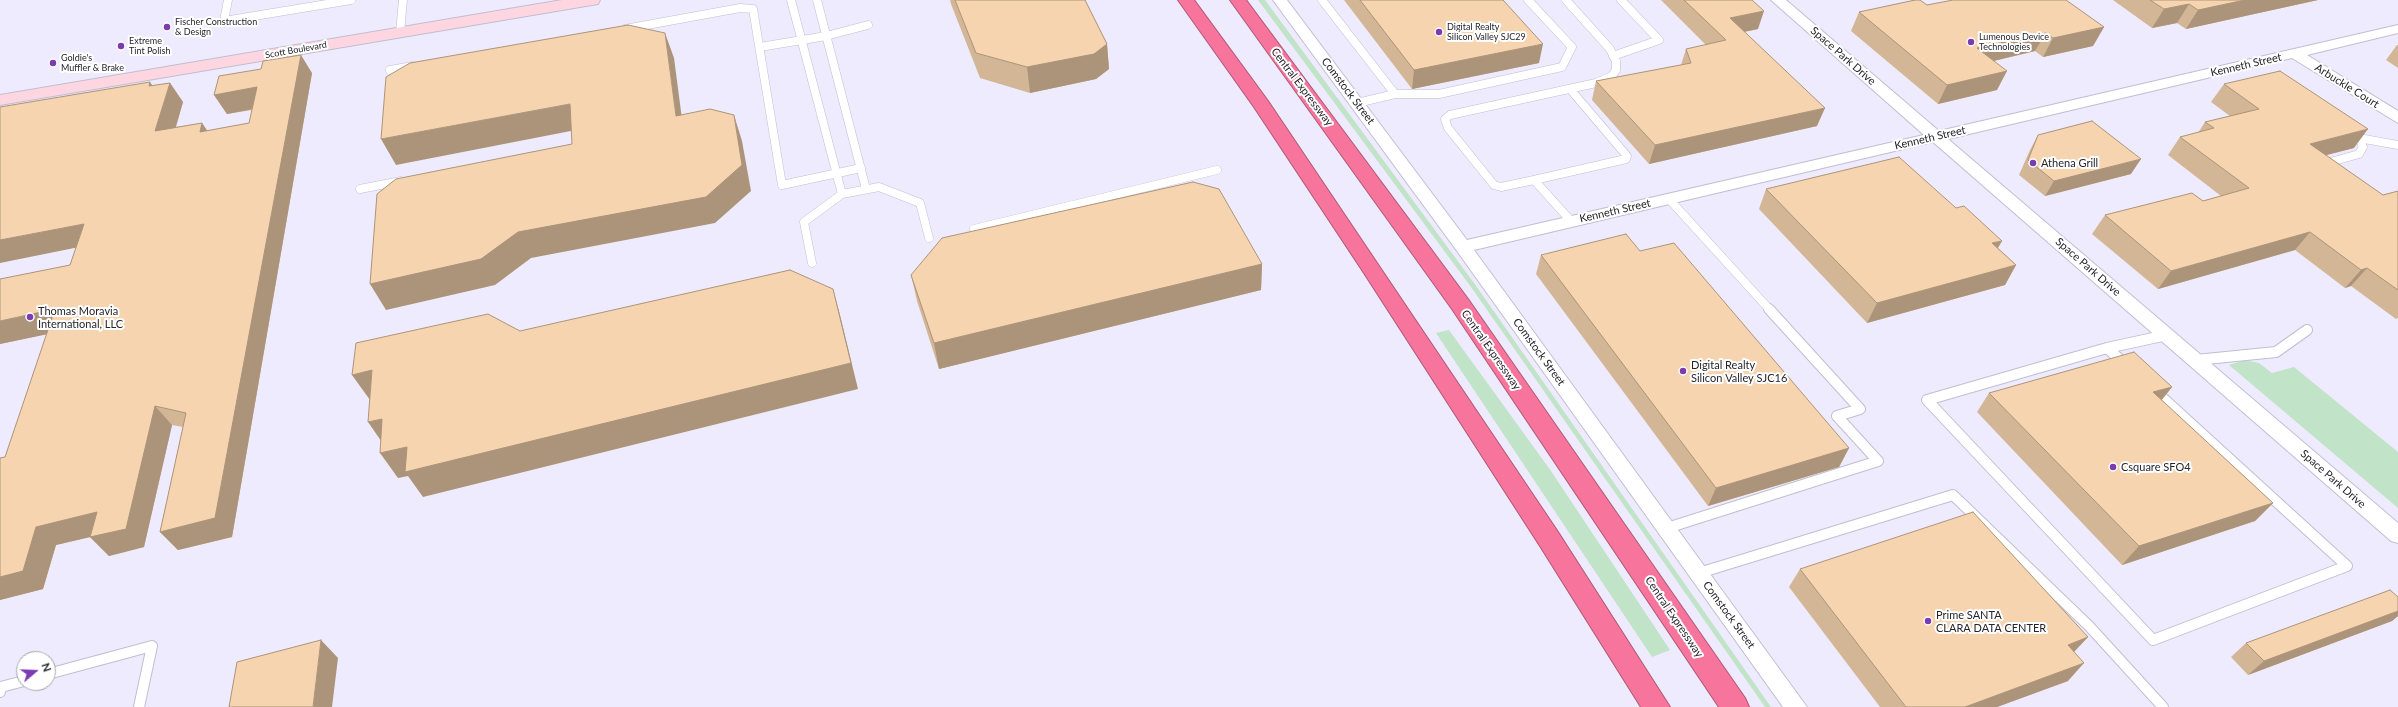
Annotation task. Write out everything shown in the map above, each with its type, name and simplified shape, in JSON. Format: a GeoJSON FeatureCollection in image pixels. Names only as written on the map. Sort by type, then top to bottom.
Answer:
{"type":"FeatureCollection","features":[{"type":"Feature","properties":{"kind":"highway"},"geometry":{"type":"LineString","coordinates":[[1186,0],[1262,105],[1372,268],[1549,539],[1656,707]]}},
{"type":"Feature","properties":{"kind":"highway","name":"Central Expressway"},"geometry":{"type":"LineString","coordinates":[[1238,0],[1460,304],[1735,707]]}},
{"type":"Feature","properties":{"kind":"main road","name":"Scott Boulevard"},"geometry":{"type":"LineString","coordinates":[[0,100],[592,0]]}},
{"type":"Feature","properties":{"kind":"street","name":"Comstock Street"},"geometry":{"type":"LineString","coordinates":[[1280,0],[1463,247],[1796,707]]}},
{"type":"Feature","properties":{"kind":"street","name":"Space Park Drive"},"geometry":{"type":"LineString","coordinates":[[1778,0],[2398,535]]}},
{"type":"Feature","properties":{"kind":"street","name":"Kenneth Street"},"geometry":{"type":"LineString","coordinates":[[1463,247],[2398,29]]}},
{"type":"Feature","properties":{"kind":"street","name":"Arbuckle Court"},"geometry":{"type":"LineString","coordinates":[[2296,54],[2398,118]]}},
{"type":"Feature","properties":{"kind":"lane"},"geometry":{"type":"LineString","coordinates":[[228,0],[224,20],[351,0]]}},
{"type":"Feature","properties":{"kind":"lane"},"geometry":{"type":"LineString","coordinates":[[400,32],[403,0]]}},
{"type":"Feature","properties":{"kind":"lane"},"geometry":{"type":"LineString","coordinates":[[791,0],[842,194]]}},
{"type":"Feature","properties":{"kind":"lane"},"geometry":{"type":"LineString","coordinates":[[817,0],[866,189]]}},
{"type":"Feature","properties":{"kind":"lane"},"geometry":{"type":"LineString","coordinates":[[1322,0],[1395,94]]}},
{"type":"Feature","properties":{"kind":"lane"},"geometry":{"type":"LineString","coordinates":[[1357,103],[1395,94],[1439,94],[1562,67],[1572,47],[1528,0]]}},
{"type":"Feature","properties":{"kind":"lane"},"geometry":{"type":"LineString","coordinates":[[1566,0],[1606,44],[1613,56],[1616,70],[1612,76],[1596,83],[1450,115],[1445,120],[1448,128],[1494,185],[1501,187],[1626,159],[1627,156],[1570,89]]}},
{"type":"Feature","properties":{"kind":"lane"},"geometry":{"type":"LineString","coordinates":[[1613,56],[1659,40],[1621,0]]}},
{"type":"Feature","properties":{"kind":"lane"},"geometry":{"type":"LineString","coordinates":[[616,30],[740,8],[753,9],[782,185],[860,168]]}},
{"type":"Feature","properties":{"kind":"lane"},"geometry":{"type":"LineString","coordinates":[[760,47],[801,38],[826,36],[868,25]]}},
{"type":"Feature","properties":{"kind":"lane"},"geometry":{"type":"LineString","coordinates":[[390,70],[421,64]]}},
{"type":"Feature","properties":{"kind":"lane"},"geometry":{"type":"LineString","coordinates":[[2346,130],[2359,138],[2398,145]]}},
{"type":"Feature","properties":{"kind":"lane"},"geometry":{"type":"LineString","coordinates":[[2326,163],[2359,154],[2363,147],[2359,138]]}},
{"type":"Feature","properties":{"kind":"lane"},"geometry":{"type":"LineString","coordinates":[[974,229],[1217,170]]}},
{"type":"Feature","properties":{"kind":"lane"},"geometry":{"type":"LineString","coordinates":[[360,189],[406,180]]}},
{"type":"Feature","properties":{"kind":"lane"},"geometry":{"type":"LineString","coordinates":[[1534,180],[1571,222]]}},
{"type":"Feature","properties":{"kind":"lane"},"geometry":{"type":"LineString","coordinates":[[812,263],[804,222],[842,194],[879,187],[920,203],[929,238]]}},
{"type":"Feature","properties":{"kind":"lane"},"geometry":{"type":"LineString","coordinates":[[1667,528],[1878,461],[1837,416],[1860,409],[1669,198]]}},
{"type":"Feature","properties":{"kind":"lane"},"geometry":{"type":"LineString","coordinates":[[2196,360],[2276,352],[2307,330]]}},
{"type":"Feature","properties":{"kind":"lane"},"geometry":{"type":"LineString","coordinates":[[2148,385],[2347,566],[2153,640],[1927,400],[2108,348],[2167,335]]}},
{"type":"Feature","properties":{"kind":"lane"},"geometry":{"type":"LineString","coordinates":[[2108,348],[2131,369]]}},
{"type":"Feature","properties":{"kind":"lane"},"geometry":{"type":"LineString","coordinates":[[1699,573],[1953,495],[2089,626],[2161,706]]}},
{"type":"Feature","properties":{"kind":"lane"},"geometry":{"type":"LineString","coordinates":[[56,672],[152,646],[139,707]]}},
{"type":"Feature","properties":{"kind":"lane"},"geometry":{"type":"LineString","coordinates":[[0,692],[1,687],[16,683]]}},
{"type":"Feature","properties":{"kind":"green space"},"geometry":{"type":"Polygon","coordinates":[[[1258,0],[1265,0],[1474,283],[1771,707],[1765,707],[1471,287],[1258,0]]]}},
{"type":"Feature","properties":{"kind":"green space"},"geometry":{"type":"Polygon","coordinates":[[[1449,330],[1551,471],[1670,650],[1652,657],[1436,333],[1449,330]]]}},
{"type":"Feature","properties":{"kind":"green space"},"geometry":{"type":"Polygon","coordinates":[[[2245,360],[2259,363],[2272,373],[2294,367],[2398,452],[2398,508],[2229,365],[2245,360]]]}},
{"type":"Feature","properties":{"kind":"building"},"geometry":{"type":"Polygon","coordinates":[[[955,0],[1085,0],[1107,44],[1094,54],[1027,67],[976,53],[955,0]]]}},
{"type":"Feature","properties":{"kind":"building","name":"Digital Realty Silicon Valley SJC29"},"geometry":{"type":"Polygon","coordinates":[[[1360,0],[1503,0],[1543,44],[1414,70],[1360,0]]]}},
{"type":"Feature","properties":{"kind":"building"},"geometry":{"type":"Polygon","coordinates":[[[1684,0],[1752,0],[1764,11],[1730,18],[1825,108],[1655,145],[1596,81],[1691,63],[1686,49],[1726,40],[1684,0]]]}},
{"type":"Feature","properties":{"kind":"building"},"geometry":{"type":"Polygon","coordinates":[[[1920,0],[1927,5],[1953,0],[2066,0],[2104,27],[2053,38],[2046,33],[1977,48],[2007,71],[1947,85],[1859,12],[1920,0]]]}},
{"type":"Feature","properties":{"kind":"building"},"geometry":{"type":"Polygon","coordinates":[[[2150,0],[2245,0],[2198,10],[2189,4],[2164,9],[2150,0]]]}},
{"type":"Feature","properties":{"kind":"building"},"geometry":{"type":"Polygon","coordinates":[[[628,25],[665,33],[676,116],[710,109],[734,115],[742,165],[706,197],[518,232],[481,259],[370,284],[377,194],[396,179],[572,144],[570,104],[381,139],[386,77],[410,63],[628,25]]]}},
{"type":"Feature","properties":{"kind":"building"},"geometry":{"type":"Polygon","coordinates":[[[301,55],[215,518],[160,532],[186,413],[155,406],[126,529],[90,537],[97,512],[36,527],[23,571],[0,577],[0,458],[5,457],[55,309],[0,321],[0,279],[70,265],[84,224],[0,240],[0,107],[150,82],[149,86],[170,83],[155,131],[202,123],[200,132],[249,123],[257,87],[214,95],[219,76],[261,69],[263,61],[301,55]]]}},
{"type":"Feature","properties":{"kind":"building"},"geometry":{"type":"Polygon","coordinates":[[[2280,71],[2368,129],[2310,144],[2383,195],[2398,191],[2398,290],[2367,268],[2361,270],[2310,232],[2171,271],[2105,215],[2192,193],[2203,201],[2249,188],[2180,137],[2214,128],[2205,122],[2259,109],[2224,84],[2280,71]]]}},
{"type":"Feature","properties":{"kind":"building"},"geometry":{"type":"Polygon","coordinates":[[[2092,121],[2141,159],[2054,181],[2028,160],[2038,135],[2092,121]]]}},
{"type":"Feature","properties":{"kind":"building"},"geometry":{"type":"Polygon","coordinates":[[[1899,157],[1956,208],[1964,206],[2002,241],[1992,243],[2016,265],[1877,303],[1766,189],[1899,157]]]}},
{"type":"Feature","properties":{"kind":"building"},"geometry":{"type":"Polygon","coordinates":[[[1193,182],[1219,189],[1262,264],[934,343],[911,275],[942,238],[1193,182]]]}},
{"type":"Feature","properties":{"kind":"building","name":"Digital Realty Silicon Valley SJC16"},"geometry":{"type":"Polygon","coordinates":[[[1626,234],[1640,251],[1674,243],[1849,448],[1716,488],[1541,255],[1626,234]]]}},
{"type":"Feature","properties":{"kind":"building"},"geometry":{"type":"Polygon","coordinates":[[[790,270],[833,289],[851,363],[405,472],[407,447],[380,453],[382,419],[368,422],[372,370],[352,375],[356,343],[488,314],[520,331],[790,270]]]}},
{"type":"Feature","properties":{"kind":"building","name":"Csquare SFO4"},"geometry":{"type":"Polygon","coordinates":[[[2134,352],[2172,387],[2153,392],[2273,503],[2139,546],[1989,393],[2134,352]]]}},
{"type":"Feature","properties":{"kind":"building","name":"Prime SANTA CLARA DATA CENTER"},"geometry":{"type":"Polygon","coordinates":[[[1973,512],[2088,637],[2068,645],[2084,663],[1965,707],[1906,707],[1800,569],[1973,512]]]}},
{"type":"Feature","properties":{"kind":"building"},"geometry":{"type":"Polygon","coordinates":[[[2390,590],[2398,597],[2398,611],[2264,661],[2246,643],[2390,590]]]}},
{"type":"Feature","properties":{"kind":"building"},"geometry":{"type":"Polygon","coordinates":[[[321,640],[313,707],[229,707],[237,662],[321,640]]]}},
{"type":"Feature","properties":{"kind":"place","name":"Fischer Construction & Design"},"geometry":{"type":"Point","coordinates":[167,27]}},
{"type":"Feature","properties":{"kind":"place","name":"Digital Realty Silicon Valley SJC29"},"geometry":{"type":"Point","coordinates":[1439,32]}},
{"type":"Feature","properties":{"kind":"place","name":"Lumenous Device Technologies"},"geometry":{"type":"Point","coordinates":[1971,42]}},
{"type":"Feature","properties":{"kind":"place","name":"Extreme Tint Polish"},"geometry":{"type":"Point","coordinates":[121,46]}},
{"type":"Feature","properties":{"kind":"place","name":"Goldie's Muffler & Brake"},"geometry":{"type":"Point","coordinates":[53,63]}},
{"type":"Feature","properties":{"kind":"place","name":"Athena Grill"},"geometry":{"type":"Point","coordinates":[2033,163]}},
{"type":"Feature","properties":{"kind":"place","name":"Thomas Moravia International, LLC"},"geometry":{"type":"Point","coordinates":[30,317]}},
{"type":"Feature","properties":{"kind":"place","name":"Digital Realty Silicon Valley SJC16"},"geometry":{"type":"Point","coordinates":[1683,371]}},
{"type":"Feature","properties":{"kind":"place","name":"Csquare SFO4"},"geometry":{"type":"Point","coordinates":[2113,467]}},
{"type":"Feature","properties":{"kind":"place","name":"Prime SANTA CLARA DATA CENTER"},"geometry":{"type":"Point","coordinates":[1928,621]}}]}
